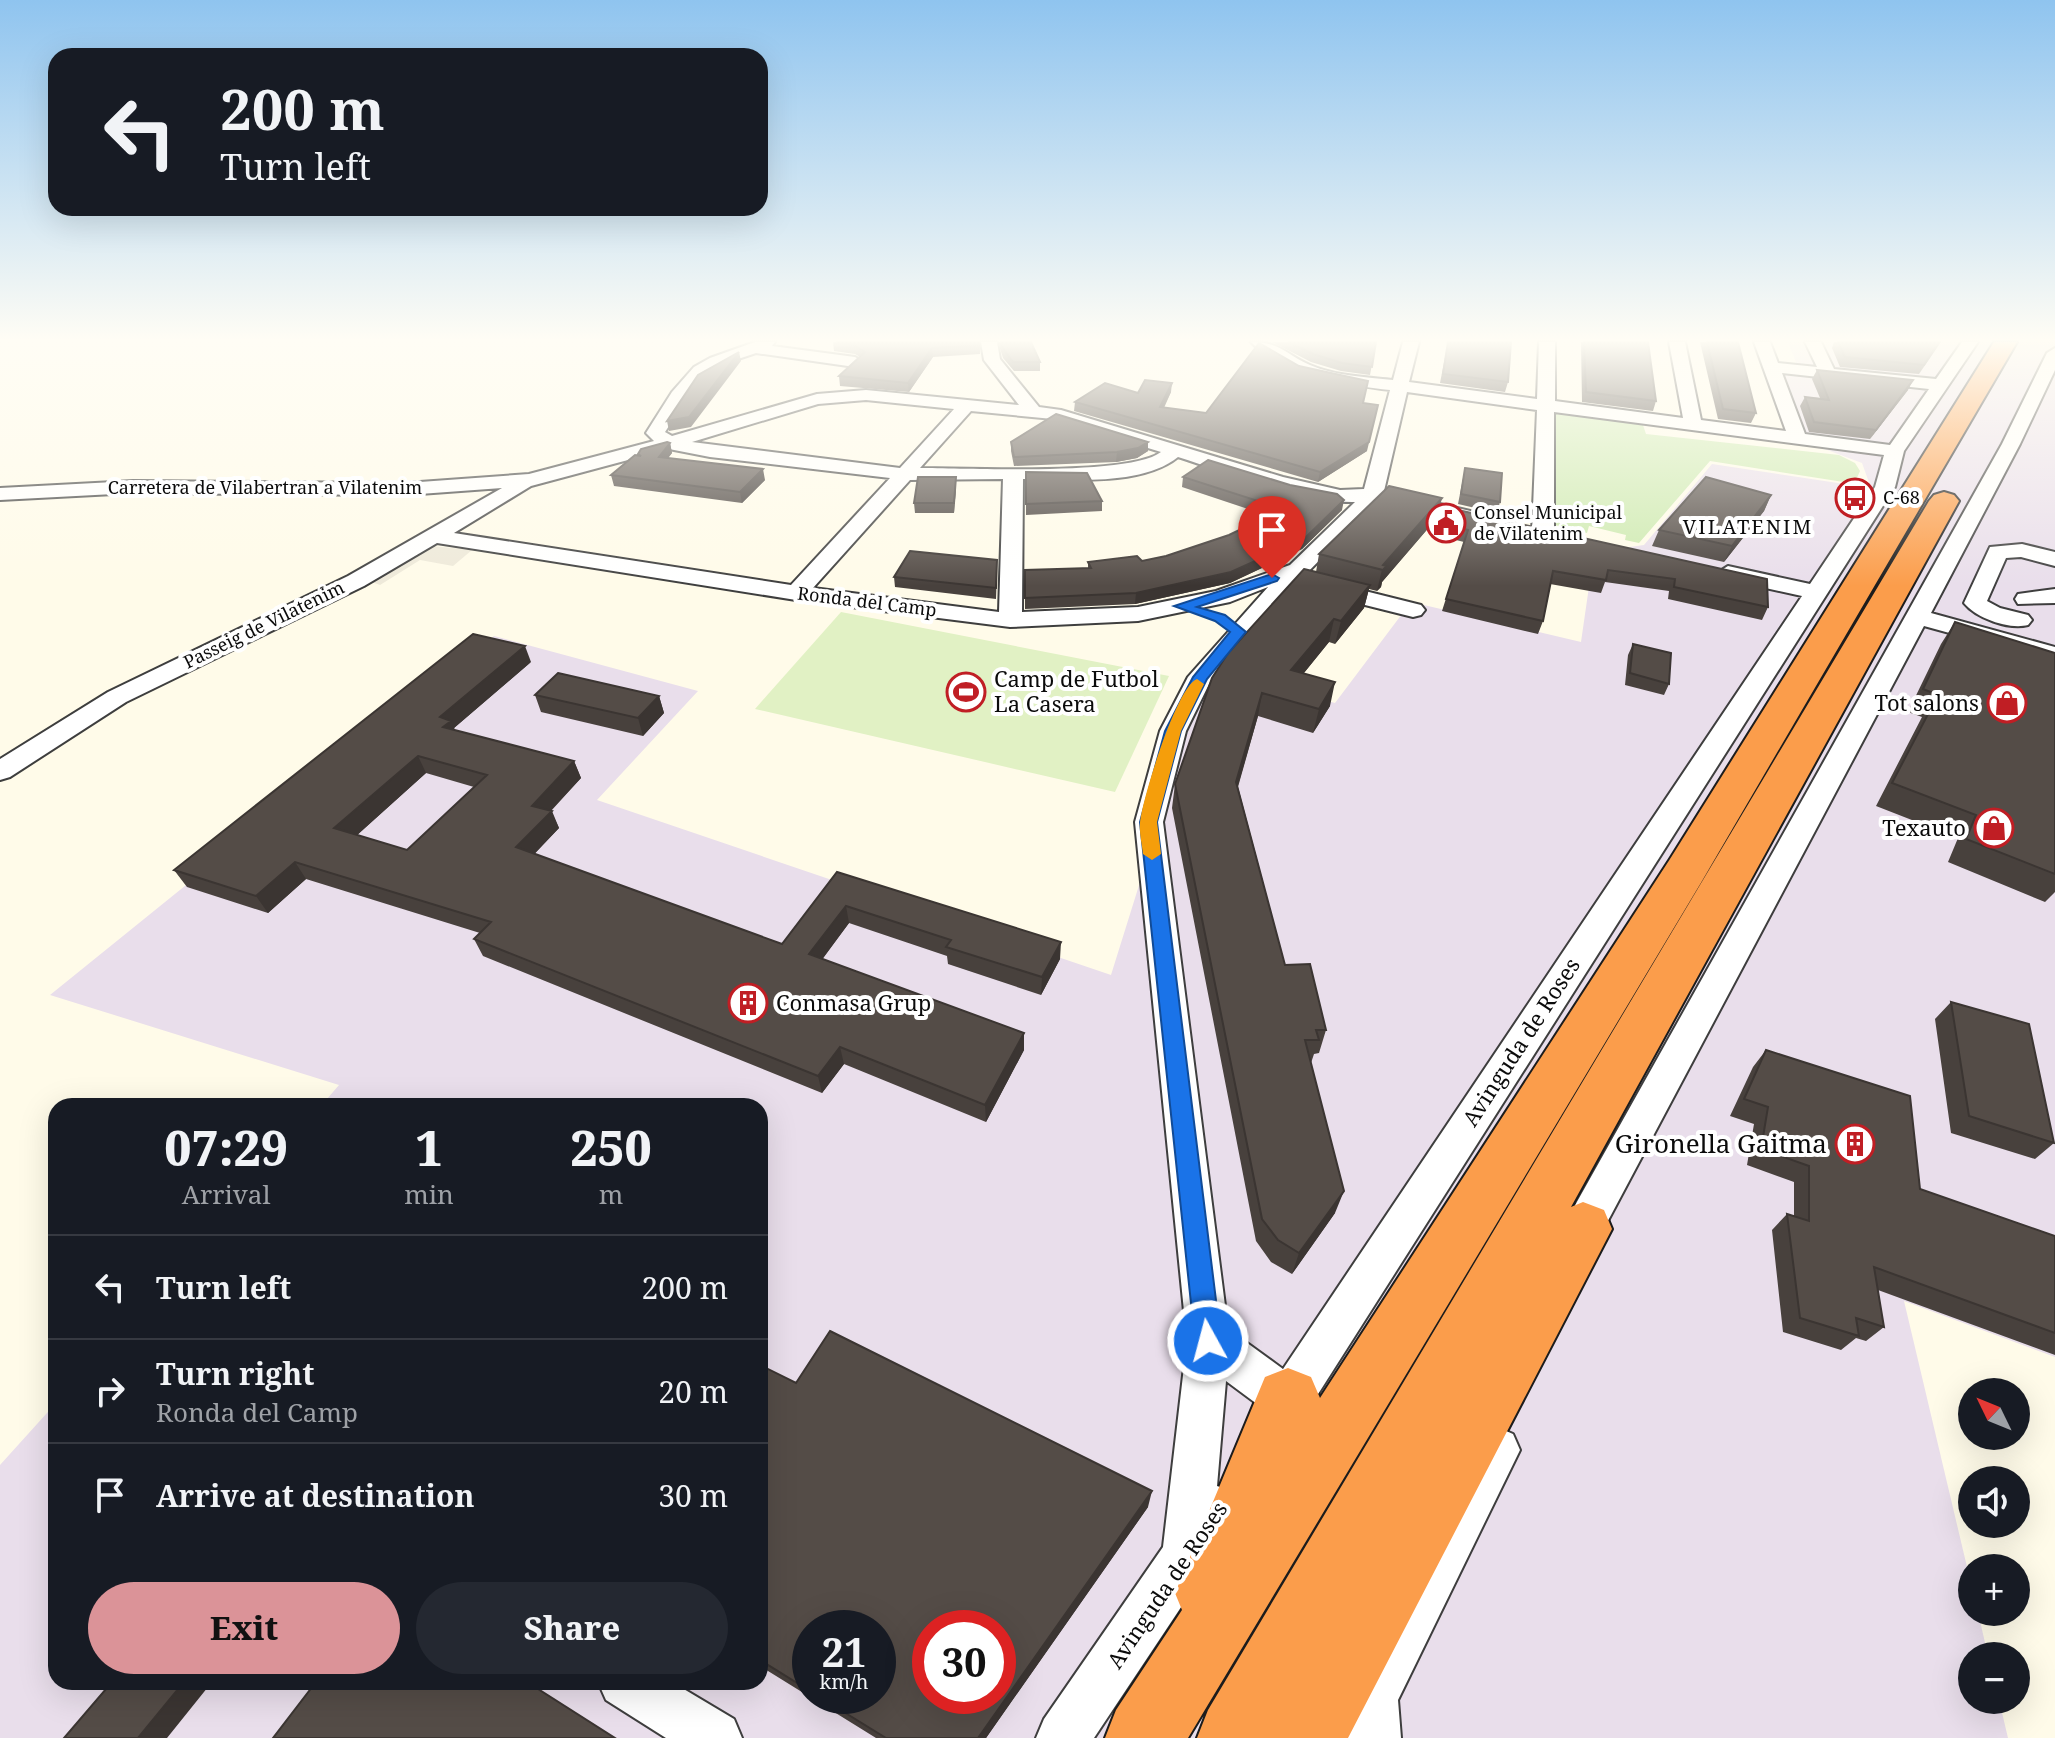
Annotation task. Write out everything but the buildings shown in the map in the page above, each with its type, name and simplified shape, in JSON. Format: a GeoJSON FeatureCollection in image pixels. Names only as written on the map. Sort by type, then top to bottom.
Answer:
{"type":"FeatureCollection","features":[{"type":"Feature","properties":{"kind":"highway"},"geometry":{"type":"LineString","coordinates":[[1156,1719],[1686,870],[1957,423]]}},
{"type":"Feature","properties":{"kind":"highway"},"geometry":{"type":"LineString","coordinates":[[1236,1738],[1989,423]]}},
{"type":"Feature","properties":{"kind":"highway"},"geometry":{"type":"LineString","coordinates":[[1306,1738],[1583,1229]]}},
{"type":"Feature","properties":{"kind":"highway"},"geometry":{"type":"LineString","coordinates":[[1156,1719],[1288,1400]]}},
{"type":"Feature","properties":{"kind":"street"},"geometry":{"type":"LineString","coordinates":[[662,423],[655,433],[669,443],[905,474],[1013,476],[1113,473],[1159,463],[1175,450]]}},
{"type":"Feature","properties":{"kind":"street"},"geometry":{"type":"LineString","coordinates":[[529,480],[738,423]]}},
{"type":"Feature","properties":{"kind":"street"},"geometry":{"type":"LineString","coordinates":[[796,593],[951,423]]}},
{"type":"Feature","properties":{"kind":"street"},"geometry":{"type":"LineString","coordinates":[[1079,423],[1278,482],[1340,496],[1373,495],[1551,534],[1546,423]]}},
{"type":"Feature","properties":{"kind":"street"},"geometry":{"type":"LineString","coordinates":[[1186,1558],[1208,1341],[1149,822],[1173,731],[1200,677],[1293,574],[1373,495],[1390,423]]}},
{"type":"Feature","properties":{"kind":"street"},"geometry":{"type":"LineString","coordinates":[[1677,423],[1895,451]]}},
{"type":"Feature","properties":{"kind":"street"},"geometry":{"type":"LineString","coordinates":[[1792,423],[1798,439]]}},
{"type":"Feature","properties":{"kind":"street","name":"Avinguda de Roses"},"geometry":{"type":"LineString","coordinates":[[1063,1738],[1186,1558],[1885,487],[1895,451],[1914,423]]}},
{"type":"Feature","properties":{"kind":"street"},"geometry":{"type":"LineString","coordinates":[[1373,1718],[1561,1322],[1583,1229],[2021,423]]}},
{"type":"Feature","properties":{"kind":"street"},"geometry":{"type":"LineString","coordinates":[[1010,620],[1013,476]]}},
{"type":"Feature","properties":{"kind":"street","name":"Carretera de Vilabertran a Vilatenim"},"geometry":{"type":"LineString","coordinates":[[0,494],[133,487],[377,490],[465,487],[529,480]]}},
{"type":"Feature","properties":{"kind":"street","name":"Passeig de Vilatenim"},"geometry":{"type":"LineString","coordinates":[[0,771],[117,697],[356,581],[529,480]]}},
{"type":"Feature","properties":{"kind":"street"},"geometry":{"type":"LineString","coordinates":[[1964,532],[2055,556]]}},
{"type":"Feature","properties":{"kind":"street","name":"Ronda del Camp"},"geometry":{"type":"LineString","coordinates":[[434,536],[796,593],[1010,620],[1107,617],[1181,606],[1222,597],[1293,574]]}},
{"type":"Feature","properties":{"kind":"street"},"geometry":{"type":"LineString","coordinates":[[2055,556],[2022,550],[1998,552],[1975,603],[1992,613],[2023,609],[2055,596]]}},
{"type":"Feature","properties":{"kind":"street"},"geometry":{"type":"LineString","coordinates":[[1709,569],[1814,592]]}},
{"type":"Feature","properties":{"kind":"street"},"geometry":{"type":"LineString","coordinates":[[1293,574],[1413,610]]}},
{"type":"Feature","properties":{"kind":"street"},"geometry":{"type":"LineString","coordinates":[[1181,606],[1220,618],[1239,632]]}},
{"type":"Feature","properties":{"kind":"street"},"geometry":{"type":"LineString","coordinates":[[1918,617],[2055,655]]}},
{"type":"Feature","properties":{"kind":"street"},"geometry":{"type":"LineString","coordinates":[[1208,1341],[1288,1400]]}},
{"type":"Feature","properties":{"kind":"street"},"geometry":{"type":"LineString","coordinates":[[637,1690],[715,1738]]}},
{"type":"Feature","properties":{"kind":"shaded area"},"geometry":{"type":"Polygon","coordinates":[[[1792,423],[2055,423],[2055,1357],[1904,1301],[1964,1554],[1958,1554],[1958,1626],[1981,1626],[1985,1642],[1958,1642],[1958,1714],[2002,1714],[2008,1738],[0,1738],[0,1465],[48,1412],[48,1690],[768,1690],[768,1098],[328,1098],[339,1085],[50,995],[494,636],[698,691],[597,800],[1111,975],[1185,738],[1217,670],[1335,703],[1411,602],[1581,642],[1594,552],[1644,545],[1712,464],[1871,488],[1862,463],[1798,439],[1792,423]]]}},
{"type":"Feature","properties":{"kind":"shaded area"},"geometry":{"type":"Polygon","coordinates":[[[432,546],[472,550],[453,566],[420,560],[380,585],[369,581],[432,546]]]}},
{"type":"Feature","properties":{"kind":"green space"},"geometry":{"type":"Polygon","coordinates":[[[1554,423],[1629,423],[1643,425],[1646,434],[1839,455],[1855,463],[1860,471],[1856,480],[1850,483],[1710,461],[1639,543],[1625,540],[1626,535],[1589,526],[1587,533],[1551,524],[1554,423]]]}},
{"type":"Feature","properties":{"kind":"green space","name":"Camp de Futbol La Casera"},"geometry":{"type":"Polygon","coordinates":[[[841,612],[1169,676],[1115,792],[755,709],[841,612]]]}},
{"type":"Feature","properties":{"kind":"slow traffic"},"geometry":{"type":"LineString","coordinates":[[1152,854],[1149,822],[1173,731],[1197,684]]}},
{"type":"Feature","properties":{"kind":"place","name":"C-68"},"geometry":{"type":"Point","coordinates":[1855,498]}},
{"type":"Feature","properties":{"kind":"place","name":"Consel Municipal de Vilatenim"},"geometry":{"type":"Point","coordinates":[1446,523]}},
{"type":"Feature","properties":{"kind":"place","name":"Camp de Futbol La Casera"},"geometry":{"type":"Point","coordinates":[966,692]}},
{"type":"Feature","properties":{"kind":"place","name":"Tot salons"},"geometry":{"type":"Point","coordinates":[2007,703]}},
{"type":"Feature","properties":{"kind":"place","name":"Texauto"},"geometry":{"type":"Point","coordinates":[1994,828]}},
{"type":"Feature","properties":{"kind":"place","name":"Conmasa Grup"},"geometry":{"type":"Point","coordinates":[748,1003]}},
{"type":"Feature","properties":{"kind":"place","name":"Gironella Gaitma"},"geometry":{"type":"Point","coordinates":[1855,1144]}},
{"type":"Feature","properties":{"kind":"district","name":"VILATENIM"},"geometry":{"type":"Point","coordinates":[1748,527]}},
{"type":"Feature","properties":{"kind":"route"},"geometry":{"type":"LineString","coordinates":[[1208,1341],[1149,822],[1173,731],[1200,677],[1239,632],[1220,618],[1181,606],[1222,597],[1272,578]]}}]}
